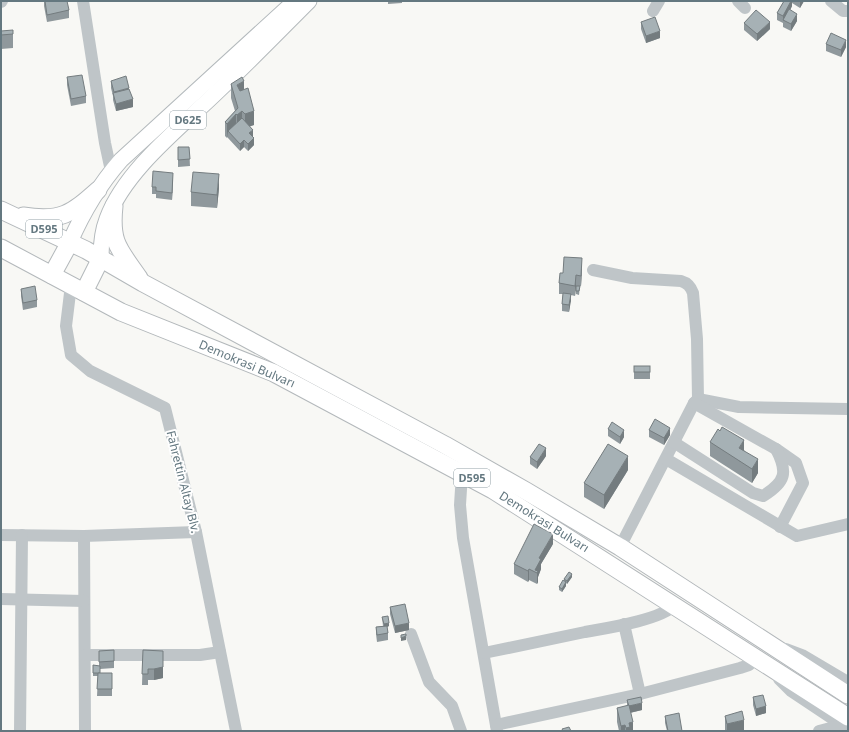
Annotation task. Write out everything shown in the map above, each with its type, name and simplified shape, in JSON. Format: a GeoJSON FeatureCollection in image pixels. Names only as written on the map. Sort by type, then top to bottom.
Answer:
{"type":"FeatureCollection","features":[{"type":"Feature","properties":{"kind":"highway"},"geometry":{"type":"LineString","coordinates":[[6,212],[40,218],[62,216],[70,213],[98,190]]}},
{"type":"Feature","properties":{"kind":"highway"},"geometry":{"type":"LineString","coordinates":[[114,206],[112,221],[114,238],[122,254],[143,284]]}},
{"type":"Feature","properties":{"kind":"highway","name":"D595"},"geometry":{"type":"LineString","coordinates":[[6,212],[70,242]]}},
{"type":"Feature","properties":{"kind":"highway"},"geometry":{"type":"LineString","coordinates":[[52,275],[70,242]]}},
{"type":"Feature","properties":{"kind":"highway","name":"Demokrasi Bulvarı"},"geometry":{"type":"LineString","coordinates":[[70,242],[101,258],[143,284],[445,445],[526,491],[620,547],[848,695]]}},
{"type":"Feature","properties":{"kind":"highway","name":"D595"},"geometry":{"type":"LineString","coordinates":[[1,248],[78,289]]}},
{"type":"Feature","properties":{"kind":"highway"},"geometry":{"type":"LineString","coordinates":[[78,289],[101,258]]}},
{"type":"Feature","properties":{"kind":"highway","name":"Demokrasi Bulvarı"},"geometry":{"type":"LineString","coordinates":[[78,289],[121,312],[274,373],[493,490],[763,662],[846,724]]}},
{"type":"Feature","properties":{"kind":"main road","name":"D625"},"geometry":{"type":"LineString","coordinates":[[70,242],[85,210],[111,171],[129,152],[294,1]]}},
{"type":"Feature","properties":{"kind":"main road","name":"D625"},"geometry":{"type":"LineString","coordinates":[[101,258],[101,242],[107,220],[128,184],[144,163],[309,1]]}},
{"type":"Feature","properties":{"kind":"street"},"geometry":{"type":"LineString","coordinates":[[83,1],[105,143],[111,171]]}},
{"type":"Feature","properties":{"kind":"street"},"geometry":{"type":"LineString","coordinates":[[831,1],[843,11],[848,11]]}},
{"type":"Feature","properties":{"kind":"street"},"geometry":{"type":"LineString","coordinates":[[593,270],[621,277],[681,281],[690,286],[693,293],[698,339],[696,401],[620,547]]}},
{"type":"Feature","properties":{"kind":"street","name":"Fahrettin Altay Blv."},"geometry":{"type":"LineString","coordinates":[[78,289],[66,326],[72,355],[90,371],[164,408],[196,532],[236,731]]}},
{"type":"Feature","properties":{"kind":"street"},"geometry":{"type":"LineString","coordinates":[[696,401],[739,407],[848,409]]}},
{"type":"Feature","properties":{"kind":"street"},"geometry":{"type":"LineString","coordinates":[[696,401],[776,449],[796,463],[803,483],[780,527]]}},
{"type":"Feature","properties":{"kind":"street"},"geometry":{"type":"LineString","coordinates":[[674,443],[753,493],[763,496],[773,490],[782,478],[785,469],[776,449]]}},
{"type":"Feature","properties":{"kind":"street"},"geometry":{"type":"LineString","coordinates":[[666,459],[797,536],[848,524]]}},
{"type":"Feature","properties":{"kind":"street"},"geometry":{"type":"LineString","coordinates":[[462,473],[460,505],[461,522],[497,728],[745,667],[753,662],[763,662]]}},
{"type":"Feature","properties":{"kind":"street"},"geometry":{"type":"LineString","coordinates":[[1,534],[84,536],[196,532]]}},
{"type":"Feature","properties":{"kind":"street"},"geometry":{"type":"LineString","coordinates":[[20,731],[22,535]]}},
{"type":"Feature","properties":{"kind":"street"},"geometry":{"type":"LineString","coordinates":[[84,536],[85,731]]}},
{"type":"Feature","properties":{"kind":"street"},"geometry":{"type":"LineString","coordinates":[[1,598],[84,601]]}},
{"type":"Feature","properties":{"kind":"street"},"geometry":{"type":"LineString","coordinates":[[484,653],[624,624],[662,614],[675,606]]}},
{"type":"Feature","properties":{"kind":"street"},"geometry":{"type":"LineString","coordinates":[[624,624],[640,694]]}},
{"type":"Feature","properties":{"kind":"street"},"geometry":{"type":"LineString","coordinates":[[411,634],[429,682],[452,706],[461,731]]}},
{"type":"Feature","properties":{"kind":"street"},"geometry":{"type":"LineString","coordinates":[[775,648],[789,650],[802,655],[848,682]]}},
{"type":"Feature","properties":{"kind":"street"},"geometry":{"type":"LineString","coordinates":[[85,655],[200,655],[220,652]]}},
{"type":"Feature","properties":{"kind":"street"},"geometry":{"type":"LineString","coordinates":[[819,731],[846,724]]}},
{"type":"Feature","properties":{"kind":"building"},"geometry":{"type":"Polygon","coordinates":[[[45,1],[67,1],[69,10],[47,15],[45,1]]]}},
{"type":"Feature","properties":{"kind":"building"},"geometry":{"type":"Polygon","coordinates":[[[784,1],[791,1],[783,16],[777,13],[784,1]]]}},
{"type":"Feature","properties":{"kind":"building"},"geometry":{"type":"Polygon","coordinates":[[[789,9],[797,14],[791,24],[783,20],[789,9]]]}},
{"type":"Feature","properties":{"kind":"building"},"geometry":{"type":"Polygon","coordinates":[[[756,10],[770,22],[757,34],[744,23],[756,10]]]}},
{"type":"Feature","properties":{"kind":"building"},"geometry":{"type":"Polygon","coordinates":[[[655,17],[660,31],[646,36],[641,22],[655,17]]]}},
{"type":"Feature","properties":{"kind":"building"},"geometry":{"type":"Polygon","coordinates":[[[13,30],[13,34],[1,35],[1,31],[13,30]]]}},
{"type":"Feature","properties":{"kind":"building"},"geometry":{"type":"Polygon","coordinates":[[[831,33],[846,40],[841,50],[826,44],[831,33]]]}},
{"type":"Feature","properties":{"kind":"building"},"geometry":{"type":"Polygon","coordinates":[[[82,75],[86,96],[71,99],[67,77],[82,75]]]}},
{"type":"Feature","properties":{"kind":"building"},"geometry":{"type":"Polygon","coordinates":[[[126,76],[129,88],[114,92],[111,81],[126,76]]]}},
{"type":"Feature","properties":{"kind":"building"},"geometry":{"type":"Polygon","coordinates":[[[242,77],[244,81],[237,85],[240,91],[248,88],[254,111],[245,114],[242,111],[237,115],[236,114],[227,124],[225,122],[238,108],[231,84],[242,77]]]}},
{"type":"Feature","properties":{"kind":"building"},"geometry":{"type":"Polygon","coordinates":[[[129,89],[133,99],[116,104],[113,93],[129,89]]]}},
{"type":"Feature","properties":{"kind":"building"},"geometry":{"type":"Polygon","coordinates":[[[242,118],[253,130],[249,133],[254,138],[248,144],[244,140],[240,144],[228,131],[242,118]]]}},
{"type":"Feature","properties":{"kind":"building"},"geometry":{"type":"Polygon","coordinates":[[[178,147],[189,147],[190,159],[178,160],[178,147]]]}},
{"type":"Feature","properties":{"kind":"building"},"geometry":{"type":"Polygon","coordinates":[[[153,171],[173,173],[172,193],[156,191],[156,187],[152,187],[153,171]]]}},
{"type":"Feature","properties":{"kind":"building"},"geometry":{"type":"Polygon","coordinates":[[[193,172],[219,174],[217,195],[191,192],[193,172]]]}},
{"type":"Feature","properties":{"kind":"building"},"geometry":{"type":"Polygon","coordinates":[[[564,257],[582,258],[581,276],[576,275],[575,286],[559,283],[560,273],[563,273],[564,257]]]}},
{"type":"Feature","properties":{"kind":"building"},"geometry":{"type":"Polygon","coordinates":[[[35,286],[37,300],[23,303],[21,289],[35,286]]]}},
{"type":"Feature","properties":{"kind":"building"},"geometry":{"type":"Polygon","coordinates":[[[576,286],[580,286],[579,291],[576,291],[576,286]]]}},
{"type":"Feature","properties":{"kind":"building"},"geometry":{"type":"Polygon","coordinates":[[[563,293],[571,294],[569,305],[562,304],[563,293]]]}},
{"type":"Feature","properties":{"kind":"building"},"geometry":{"type":"Polygon","coordinates":[[[634,366],[650,366],[650,372],[634,372],[634,366]]]}},
{"type":"Feature","properties":{"kind":"building"},"geometry":{"type":"Polygon","coordinates":[[[655,419],[670,428],[664,438],[649,430],[655,419]]]}},
{"type":"Feature","properties":{"kind":"building"},"geometry":{"type":"Polygon","coordinates":[[[612,422],[624,430],[620,437],[608,429],[612,422]]]}},
{"type":"Feature","properties":{"kind":"building"},"geometry":{"type":"Polygon","coordinates":[[[722,427],[744,440],[739,448],[758,459],[752,469],[710,442],[718,429],[720,431],[722,427]]]}},
{"type":"Feature","properties":{"kind":"building"},"geometry":{"type":"Polygon","coordinates":[[[539,444],[546,448],[537,462],[530,457],[539,444]]]}},
{"type":"Feature","properties":{"kind":"building"},"geometry":{"type":"Polygon","coordinates":[[[608,444],[628,456],[604,495],[584,483],[608,444]]]}},
{"type":"Feature","properties":{"kind":"building"},"geometry":{"type":"Polygon","coordinates":[[[534,524],[553,534],[539,558],[541,559],[535,570],[538,571],[537,573],[529,569],[528,571],[514,564],[534,524]]]}},
{"type":"Feature","properties":{"kind":"building"},"geometry":{"type":"Polygon","coordinates":[[[569,572],[572,574],[567,581],[564,579],[569,572]]]}},
{"type":"Feature","properties":{"kind":"building"},"geometry":{"type":"Polygon","coordinates":[[[563,580],[566,582],[562,589],[559,587],[563,580]]]}},
{"type":"Feature","properties":{"kind":"building"},"geometry":{"type":"Polygon","coordinates":[[[405,604],[409,623],[395,626],[390,607],[405,604]]]}},
{"type":"Feature","properties":{"kind":"building"},"geometry":{"type":"Polygon","coordinates":[[[388,616],[389,623],[384,624],[382,617],[388,616]]]}},
{"type":"Feature","properties":{"kind":"building"},"geometry":{"type":"Polygon","coordinates":[[[387,626],[388,633],[377,635],[376,627],[387,626]]]}},
{"type":"Feature","properties":{"kind":"building"},"geometry":{"type":"Polygon","coordinates":[[[406,634],[406,636],[401,638],[401,635],[406,634]]]}},
{"type":"Feature","properties":{"kind":"building"},"geometry":{"type":"Polygon","coordinates":[[[114,650],[114,661],[99,662],[99,651],[114,650]]]}},
{"type":"Feature","properties":{"kind":"building"},"geometry":{"type":"Polygon","coordinates":[[[143,650],[163,651],[163,667],[148,669],[148,674],[142,674],[143,650]]]}},
{"type":"Feature","properties":{"kind":"building"},"geometry":{"type":"Polygon","coordinates":[[[93,665],[100,666],[100,673],[93,673],[93,665]]]}},
{"type":"Feature","properties":{"kind":"building"},"geometry":{"type":"Polygon","coordinates":[[[98,673],[112,673],[112,689],[97,689],[98,673]]]}},
{"type":"Feature","properties":{"kind":"building"},"geometry":{"type":"Polygon","coordinates":[[[763,695],[766,706],[756,709],[753,697],[763,695]]]}},
{"type":"Feature","properties":{"kind":"building"},"geometry":{"type":"Polygon","coordinates":[[[641,697],[642,703],[629,706],[627,700],[641,697]]]}},
{"type":"Feature","properties":{"kind":"building"},"geometry":{"type":"Polygon","coordinates":[[[629,705],[633,722],[629,723],[630,727],[626,728],[625,725],[621,726],[617,708],[629,705]]]}},
{"type":"Feature","properties":{"kind":"building"},"geometry":{"type":"Polygon","coordinates":[[[742,711],[744,720],[727,724],[725,716],[742,711]]]}},
{"type":"Feature","properties":{"kind":"building"},"geometry":{"type":"Polygon","coordinates":[[[679,713],[682,731],[668,731],[665,716],[679,713]]]}},
{"type":"Feature","properties":{"kind":"building"},"geometry":{"type":"Polygon","coordinates":[[[569,727],[571,731],[563,731],[562,729],[569,727]]]}}]}
